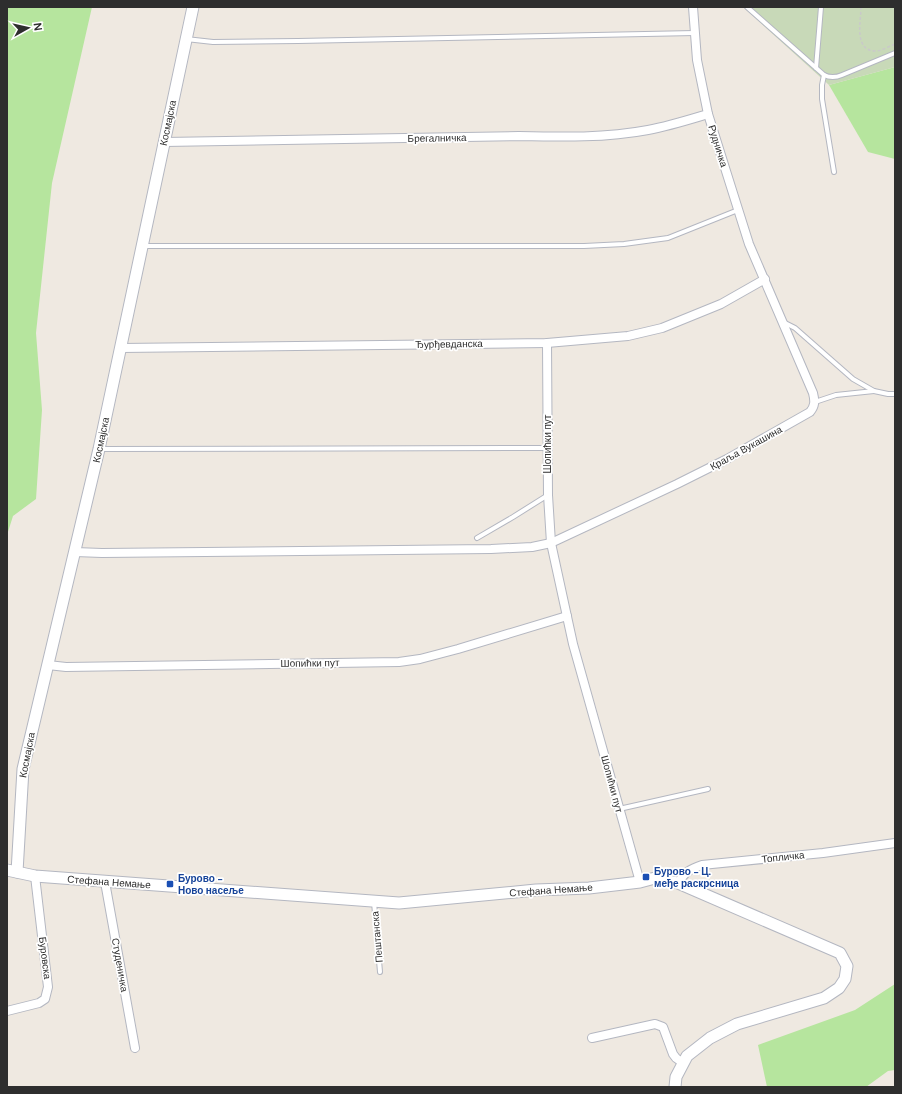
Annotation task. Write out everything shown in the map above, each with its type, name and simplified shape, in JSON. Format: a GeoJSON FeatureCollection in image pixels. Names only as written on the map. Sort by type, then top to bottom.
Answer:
{"type":"FeatureCollection","features":[{"type":"Feature","properties":{"kind":"street","name":"Космајска"},"geometry":{"type":"LineString","coordinates":[[12,871],[23,769],[99,450],[193,7]]}},
{"type":"Feature","properties":{"kind":"street","name":"Рудничка"},"geometry":{"type":"LineString","coordinates":[[693,7],[697,60],[708,114],[738,210],[750,244],[765,279]]}},
{"type":"Feature","properties":{"kind":"street","name":"Брегалничка"},"geometry":{"type":"LineString","coordinates":[[164,142],[519,136],[573,138],[648,130],[677,124],[708,114]]}},
{"type":"Feature","properties":{"kind":"street"},"geometry":{"type":"LineString","coordinates":[[765,279],[813,393],[815,402]]}},
{"type":"Feature","properties":{"kind":"street","name":"Ђурђевданска"},"geometry":{"type":"LineString","coordinates":[[121,348],[547,343],[628,336],[662,328],[721,304],[765,279]]}},
{"type":"Feature","properties":{"kind":"street","name":"Шопићки пут"},"geometry":{"type":"LineString","coordinates":[[547,343],[547,448],[551,543],[573,644],[601,741],[618,809],[640,882]]}},
{"type":"Feature","properties":{"kind":"street","name":"Краља Вукашина"},"geometry":{"type":"LineString","coordinates":[[75,552],[491,549],[532,547],[551,543],[727,459],[810,412],[815,402]]}},
{"type":"Feature","properties":{"kind":"street","name":"Шопићки пут"},"geometry":{"type":"LineString","coordinates":[[48,665],[66,667],[399,662],[420,659],[458,649],[567,616]]}},
{"type":"Feature","properties":{"kind":"street","name":"Топличка"},"geometry":{"type":"LineString","coordinates":[[678,883],[684,873],[691,868],[702,865],[823,853],[895,843]]}},
{"type":"Feature","properties":{"kind":"street","name":"Стефана Немање"},"geometry":{"type":"LineString","coordinates":[[12,871],[35,876],[105,882],[399,903],[536,890],[589,888],[640,882],[655,878],[678,883],[840,952],[847,966],[845,979],[839,988],[824,998],[737,1024],[710,1038],[687,1056],[676,1077],[675,1087]]}},
{"type":"Feature","properties":{"kind":"street","name":"Буровска"},"geometry":{"type":"LineString","coordinates":[[7,1011],[39,1003],[45,999],[48,987],[35,876]]}},
{"type":"Feature","properties":{"kind":"street","name":"Студеничка"},"geometry":{"type":"LineString","coordinates":[[105,882],[135,1048]]}},
{"type":"Feature","properties":{"kind":"street"},"geometry":{"type":"LineString","coordinates":[[592,1038],[655,1024],[663,1027],[673,1054],[683,1063]]}},
{"type":"Feature","properties":{"kind":"lane"},"geometry":{"type":"LineString","coordinates":[[747,7],[828,77],[837,77],[895,53]]}},
{"type":"Feature","properties":{"kind":"lane"},"geometry":{"type":"LineString","coordinates":[[816,68],[821,7]]}},
{"type":"Feature","properties":{"kind":"lane"},"geometry":{"type":"LineString","coordinates":[[186,39],[213,42],[298,41],[695,33]]}},
{"type":"Feature","properties":{"kind":"lane"},"geometry":{"type":"LineString","coordinates":[[824,75],[822,99],[834,172]]}},
{"type":"Feature","properties":{"kind":"lane"},"geometry":{"type":"LineString","coordinates":[[142,246],[584,246],[624,244],[668,238],[738,210]]}},
{"type":"Feature","properties":{"kind":"lane"},"geometry":{"type":"LineString","coordinates":[[783,322],[795,328],[853,379],[874,391]]}},
{"type":"Feature","properties":{"kind":"lane"},"geometry":{"type":"LineString","coordinates":[[815,402],[836,394],[874,391],[895,394]]}},
{"type":"Feature","properties":{"kind":"lane"},"geometry":{"type":"LineString","coordinates":[[99,450],[547,448]]}},
{"type":"Feature","properties":{"kind":"lane"},"geometry":{"type":"LineString","coordinates":[[477,538],[548,495]]}},
{"type":"Feature","properties":{"kind":"lane"},"geometry":{"type":"LineString","coordinates":[[618,809],[708,789]]}},
{"type":"Feature","properties":{"kind":"lane","name":"Пештанска"},"geometry":{"type":"LineString","coordinates":[[374,902],[380,972]]}},
{"type":"Feature","properties":{"kind":"path"},"geometry":{"type":"LineString","coordinates":[[862,7],[860,36],[863,44],[869,49],[877,51],[895,44]]}},
{"type":"Feature","properties":{"kind":"green space"},"geometry":{"type":"Polygon","coordinates":[[[7,7],[92,7],[52,183],[36,333],[42,410],[36,499],[13,516],[7,535],[7,7]]]}},
{"type":"Feature","properties":{"kind":"green space"},"geometry":{"type":"Polygon","coordinates":[[[743,7],[895,7],[895,67],[829,85],[743,7]]]}},
{"type":"Feature","properties":{"kind":"green space"},"geometry":{"type":"Polygon","coordinates":[[[895,67],[895,159],[868,152],[829,85],[895,67]]]}},
{"type":"Feature","properties":{"kind":"green space"},"geometry":{"type":"Polygon","coordinates":[[[895,984],[895,1070],[888,1071],[866,1087],[767,1087],[758,1045],[855,1010],[895,984]]]}},
{"type":"Feature","properties":{"kind":"place","name":"Бурово - Ц. међе раскрсница"},"geometry":{"type":"Point","coordinates":[646,877]}},
{"type":"Feature","properties":{"kind":"place","name":"Бурово - Ново насеље"},"geometry":{"type":"Point","coordinates":[170,884]}}]}
